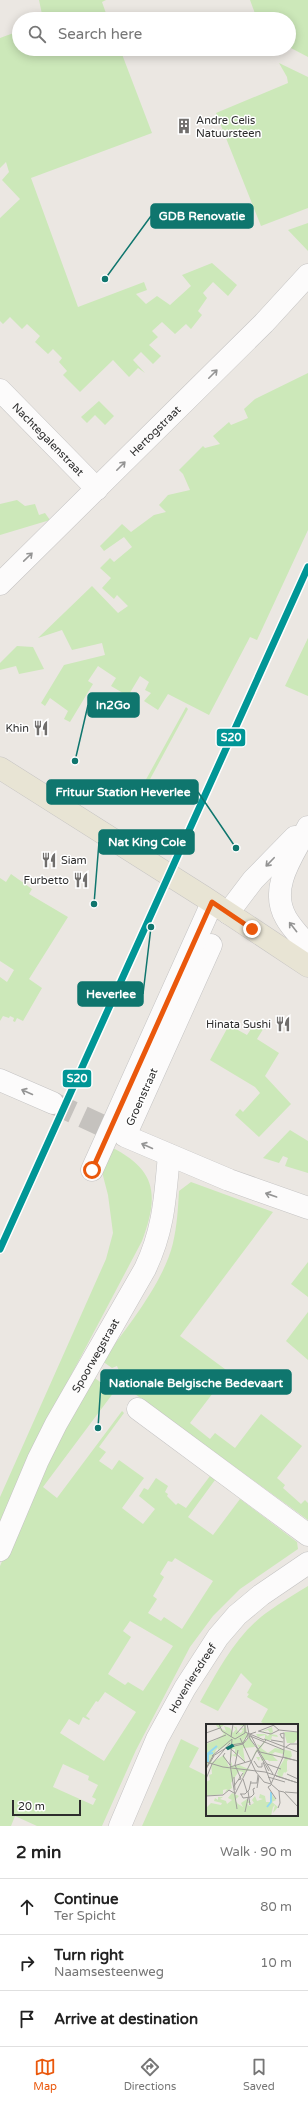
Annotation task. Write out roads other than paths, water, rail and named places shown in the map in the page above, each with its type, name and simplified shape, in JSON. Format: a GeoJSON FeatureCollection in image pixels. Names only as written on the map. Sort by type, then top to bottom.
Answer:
{"type":"FeatureCollection","features":[{"type":"Feature","properties":{"kind":"main road"},"geometry":{"type":"LineString","coordinates":[[0,768],[220,908],[308,966]]}},
{"type":"Feature","properties":{"kind":"street","name":"Hertogstraat"},"geometry":{"type":"LineString","coordinates":[[0,584],[264,323],[308,274]]}},
{"type":"Feature","properties":{"kind":"street","name":"Nachtegalenstraat"},"geometry":{"type":"LineString","coordinates":[[0,390],[97,489]]}},
{"type":"Feature","properties":{"kind":"street"},"geometry":{"type":"LineString","coordinates":[[92,1170],[220,908],[253,880],[308,826]]}},
{"type":"Feature","properties":{"kind":"street"},"geometry":{"type":"LineString","coordinates":[[308,826],[281,877],[280,899],[286,917],[308,948]]}},
{"type":"Feature","properties":{"kind":"street","name":"Groenstraat"},"geometry":{"type":"LineString","coordinates":[[211,945],[125,1136],[228,1180],[308,1208]]}},
{"type":"Feature","properties":{"kind":"street"},"geometry":{"type":"LineString","coordinates":[[0,1080],[53,1103]]}},
{"type":"Feature","properties":{"kind":"street","name":"Spoorwegstraat"},"geometry":{"type":"LineString","coordinates":[[0,1550],[38,1460],[56,1424],[146,1269],[156,1247],[163,1220],[169,1155]]}},
{"type":"Feature","properties":{"kind":"street"},"geometry":{"type":"LineString","coordinates":[[138,1409],[308,1535]]}},
{"type":"Feature","properties":{"kind":"street","name":"Hoveniersdreef"},"geometry":{"type":"LineString","coordinates":[[120,1826],[157,1739],[185,1688],[218,1637],[237,1615],[261,1595],[308,1563]]}},
{"type":"Feature","properties":{"kind":"tunnel"},"geometry":{"type":"LineString","coordinates":[[53,1103],[125,1136]]}},
{"type":"Feature","properties":{"kind":"place","name":"Andre Celis Natuursteen"},"geometry":{"type":"Point","coordinates":[184,126]}},
{"type":"Feature","properties":{"kind":"place","name":"GDB Renovatie"},"geometry":{"type":"Point","coordinates":[105,279]}},
{"type":"Feature","properties":{"kind":"place","name":"Khin"},"geometry":{"type":"Point","coordinates":[41,728]}},
{"type":"Feature","properties":{"kind":"place","name":"In2Go"},"geometry":{"type":"Point","coordinates":[75,761]}},
{"type":"Feature","properties":{"kind":"place","name":"Frituur Station Heverlee"},"geometry":{"type":"Point","coordinates":[236,848]}},
{"type":"Feature","properties":{"kind":"place","name":"Siam"},"geometry":{"type":"Point","coordinates":[49,860]}},
{"type":"Feature","properties":{"kind":"place","name":"Furbetto"},"geometry":{"type":"Point","coordinates":[81,880]}},
{"type":"Feature","properties":{"kind":"place","name":"Nat King Cole"},"geometry":{"type":"Point","coordinates":[94,904]}},
{"type":"Feature","properties":{"kind":"place","name":"Heverlee"},"geometry":{"type":"Point","coordinates":[151,927]}},
{"type":"Feature","properties":{"kind":"place","name":"Hinata Sushi"},"geometry":{"type":"Point","coordinates":[283,1024]}},
{"type":"Feature","properties":{"kind":"place","name":"Nationale Belgische Bedevaart"},"geometry":{"type":"Point","coordinates":[98,1428]}}]}
